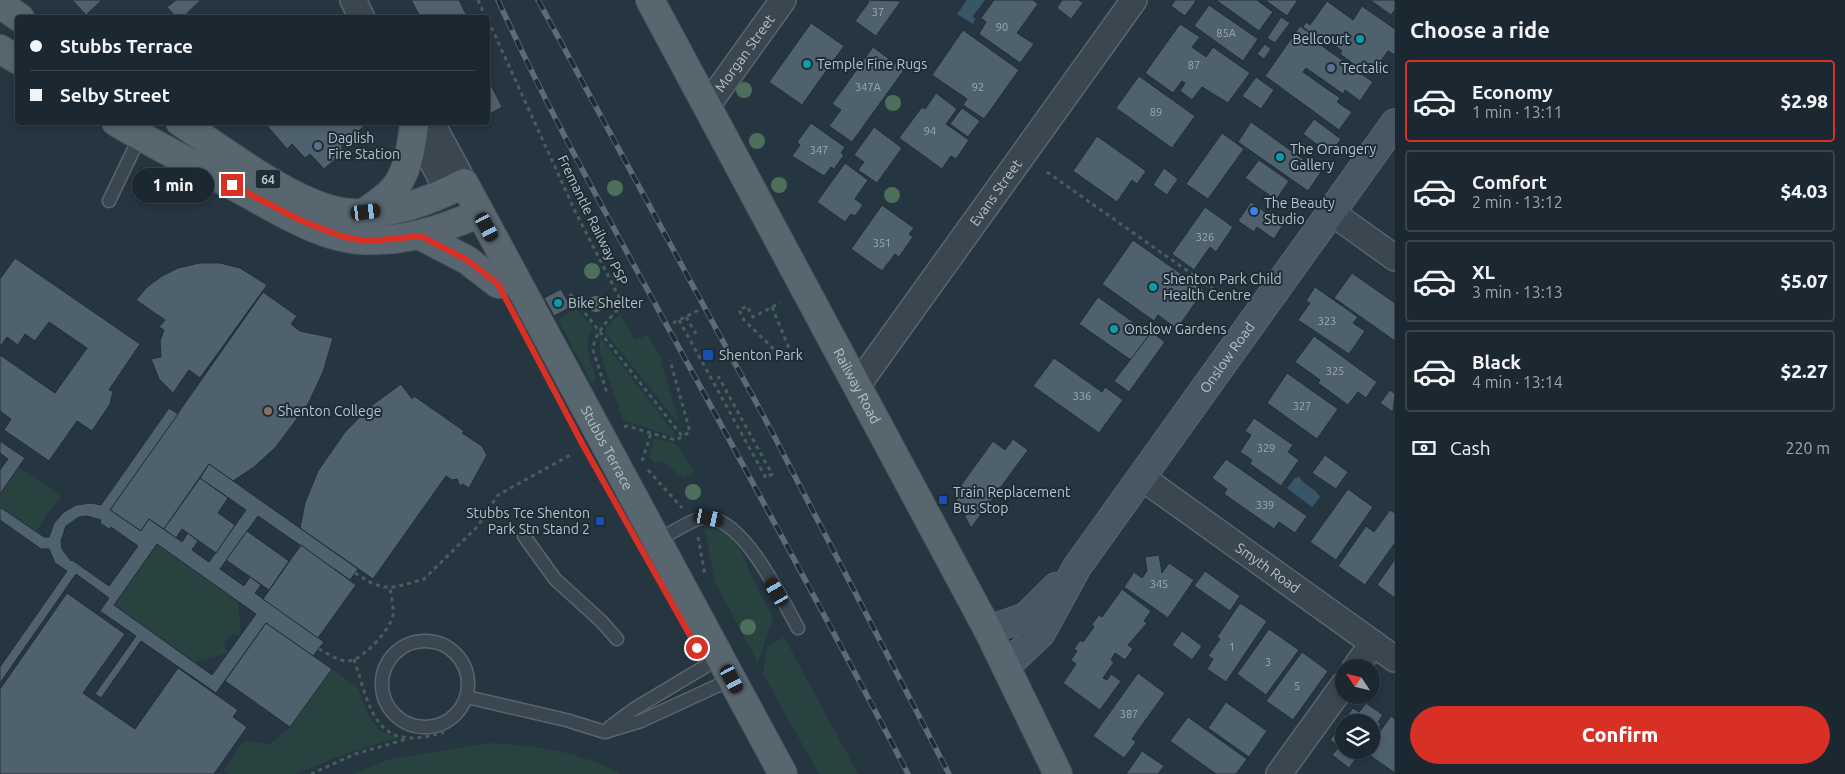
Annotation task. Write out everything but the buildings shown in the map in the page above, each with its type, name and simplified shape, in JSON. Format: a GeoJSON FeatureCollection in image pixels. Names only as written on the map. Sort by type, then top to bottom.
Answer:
{"type":"FeatureCollection","features":[{"type":"Feature","properties":{"kind":"main road","name":"Railway Road"},"geometry":{"type":"LineString","coordinates":[[650,0],[988,630],[1058,774]]}},
{"type":"Feature","properties":{"kind":"main road"},"geometry":{"type":"LineString","coordinates":[[0,4],[16,15]]}},
{"type":"Feature","properties":{"kind":"main road"},"geometry":{"type":"LineString","coordinates":[[0,49],[15,58]]}},
{"type":"Feature","properties":{"kind":"main road"},"geometry":{"type":"LineString","coordinates":[[0,59],[15,65]]}},
{"type":"Feature","properties":{"kind":"main road","name":"64"},"geometry":{"type":"LineString","coordinates":[[185,125],[299,198],[338,211],[366,212],[396,209],[456,187]]}},
{"type":"Feature","properties":{"kind":"main road"},"geometry":{"type":"LineString","coordinates":[[366,212],[394,190],[403,175],[419,125]]}},
{"type":"Feature","properties":{"kind":"main road","name":"64"},"geometry":{"type":"LineString","coordinates":[[134,127],[283,212],[320,229],[360,240],[421,236],[471,217]]}},
{"type":"Feature","properties":{"kind":"main road","name":"Stubbs Terrace"},"geometry":{"type":"LineString","coordinates":[[456,187],[471,217],[657,541],[765,774]]}},
{"type":"Feature","properties":{"kind":"main road","name":"Stubbs Terrace"},"geometry":{"type":"LineString","coordinates":[[471,217],[498,284],[584,447],[719,672],[783,774]]}},
{"type":"Feature","properties":{"kind":"main road"},"geometry":{"type":"LineString","coordinates":[[421,236],[467,260],[498,284]]}},
{"type":"Feature","properties":{"kind":"street"},"geometry":{"type":"LineString","coordinates":[[353,0],[360,15]]}},
{"type":"Feature","properties":{"kind":"street","name":"Morgan Street"},"geometry":{"type":"LineString","coordinates":[[707,106],[783,0]]}},
{"type":"Feature","properties":{"kind":"street","name":"Evans Street"},"geometry":{"type":"LineString","coordinates":[[857,386],[1134,0]]}},
{"type":"Feature","properties":{"kind":"street","name":"Onslow Road"},"geometry":{"type":"LineString","coordinates":[[1006,666],[1041,633],[1077,568],[1395,123]]}},
{"type":"Feature","properties":{"kind":"street","name":"Stubbs Terrace"},"geometry":{"type":"LineString","coordinates":[[420,125],[456,187]]}},
{"type":"Feature","properties":{"kind":"street"},"geometry":{"type":"LineString","coordinates":[[1331,212],[1395,258]]}},
{"type":"Feature","properties":{"kind":"street","name":"Smyth Road"},"geometry":{"type":"LineString","coordinates":[[1141,477],[1395,659]]}},
{"type":"Feature","properties":{"kind":"street","name":"Onslow Road"},"geometry":{"type":"LineString","coordinates":[[988,630],[1026,617],[1077,568]]}},
{"type":"Feature","properties":{"kind":"street"},"geometry":{"type":"LineString","coordinates":[[1361,659],[1373,643]]}},
{"type":"Feature","properties":{"kind":"street"},"geometry":{"type":"LineString","coordinates":[[1279,774],[1335,696]]}},
{"type":"Feature","properties":{"kind":"lane"},"geometry":{"type":"LineString","coordinates":[[109,201],[134,127]]}},
{"type":"Feature","properties":{"kind":"lane"},"geometry":{"type":"LineString","coordinates":[[657,541],[698,519],[714,519],[728,525],[758,559],[798,628]]}},
{"type":"Feature","properties":{"kind":"lane"},"geometry":{"type":"LineString","coordinates":[[524,536],[555,579],[601,621],[617,639]]}},
{"type":"Feature","properties":{"kind":"lane"},"geometry":{"type":"LineString","coordinates":[[424,640],[438,642],[450,647],[462,660],[469,678],[467,697],[460,710],[444,724],[422,727],[408,724],[391,710],[384,698],[382,683],[385,669],[392,656],[403,647],[424,640]]}},
{"type":"Feature","properties":{"kind":"lane"},"geometry":{"type":"LineString","coordinates":[[467,697],[566,720],[605,732],[641,721],[719,672]]}},
{"type":"Feature","properties":{"kind":"lane"},"geometry":{"type":"LineString","coordinates":[[605,732],[634,709],[719,672]]}},
{"type":"Feature","properties":{"kind":"path","name":"Fremantle Railway PSP"},"geometry":{"type":"LineString","coordinates":[[478,0],[485,15]]}},
{"type":"Feature","properties":{"kind":"path","name":"Fremantle Railway PSP"},"geometry":{"type":"LineString","coordinates":[[490,26],[575,211],[620,299],[620,307],[600,330],[593,350],[610,402]]}},
{"type":"Feature","properties":{"kind":"path"},"geometry":{"type":"LineString","coordinates":[[1047,172],[1230,301]]}},
{"type":"Feature","properties":{"kind":"path"},"geometry":{"type":"LineString","coordinates":[[570,294],[682,436]]}},
{"type":"Feature","properties":{"kind":"path"},"geometry":{"type":"LineString","coordinates":[[772,307],[793,358],[786,361],[744,320],[739,310],[747,306],[753,317],[772,307],[780,303]]}},
{"type":"Feature","properties":{"kind":"path"},"geometry":{"type":"LineString","coordinates":[[673,324],[699,310]]}},
{"type":"Feature","properties":{"kind":"path"},"geometry":{"type":"LineString","coordinates":[[686,317],[696,334]]}},
{"type":"Feature","properties":{"kind":"path"},"geometry":{"type":"LineString","coordinates":[[679,320],[766,478],[772,474],[718,376]]}},
{"type":"Feature","properties":{"kind":"path"},"geometry":{"type":"LineString","coordinates":[[700,359],[708,355]]}},
{"type":"Feature","properties":{"kind":"path"},"geometry":{"type":"LineString","coordinates":[[627,426],[675,440],[690,432],[670,360]]}},
{"type":"Feature","properties":{"kind":"path"},"geometry":{"type":"LineString","coordinates":[[642,462],[651,433]]}},
{"type":"Feature","properties":{"kind":"path"},"geometry":{"type":"LineString","coordinates":[[355,573],[372,584],[390,587],[416,582],[430,575],[477,527],[498,495],[572,454]]}},
{"type":"Feature","properties":{"kind":"path"},"geometry":{"type":"LineString","coordinates":[[319,648],[340,659],[354,659],[366,652],[388,626],[393,615],[390,587]]}},
{"type":"Feature","properties":{"kind":"path"},"geometry":{"type":"LineString","coordinates":[[354,659],[375,719],[391,734],[401,738],[410,738]]}},
{"type":"Feature","properties":{"kind":"path"},"geometry":{"type":"LineString","coordinates":[[310,774],[355,754],[410,738],[444,732]]}},
{"type":"Feature","properties":{"kind":"green space"},"geometry":{"type":"Polygon","coordinates":[[[576,309],[593,327],[588,340],[590,359],[596,378],[592,384],[558,320],[576,309]]]}},
{"type":"Feature","properties":{"kind":"green space"},"geometry":{"type":"Polygon","coordinates":[[[620,314],[635,340],[648,335],[660,356],[679,424],[604,331],[620,314]]]}},
{"type":"Feature","properties":{"kind":"green space"},"geometry":{"type":"Polygon","coordinates":[[[600,337],[675,434],[672,436],[623,420],[600,352],[600,337]]]}},
{"type":"Feature","properties":{"kind":"green space"},"geometry":{"type":"Polygon","coordinates":[[[654,439],[674,443],[695,471],[684,478],[665,463],[661,461],[655,463],[649,458],[654,439]]]}},
{"type":"Feature","properties":{"kind":"green space"},"geometry":{"type":"Polygon","coordinates":[[[19,467],[62,497],[47,513],[36,532],[0,507],[0,494],[19,467]]]}},
{"type":"Feature","properties":{"kind":"green space"},"geometry":{"type":"Polygon","coordinates":[[[704,525],[715,528],[732,539],[742,554],[773,618],[758,663],[715,582],[704,525]]]}},
{"type":"Feature","properties":{"kind":"green space"},"geometry":{"type":"Polygon","coordinates":[[[157,544],[238,601],[241,636],[232,634],[227,638],[224,645],[228,653],[195,662],[114,605],[157,544]]]}},
{"type":"Feature","properties":{"kind":"green space"},"geometry":{"type":"Polygon","coordinates":[[[784,637],[858,774],[819,774],[763,674],[767,646],[784,637]]]}},
{"type":"Feature","properties":{"kind":"green space"},"geometry":{"type":"Polygon","coordinates":[[[332,669],[358,688],[368,715],[379,730],[397,738],[347,753],[296,774],[230,774],[223,770],[244,741],[270,744],[290,727],[332,669]]]}},
{"type":"Feature","properties":{"kind":"green space"},"geometry":{"type":"Polygon","coordinates":[[[488,743],[522,745],[556,751],[589,760],[620,774],[352,774],[390,759],[488,743]]]}},
{"type":"Feature","properties":{"kind":"water"},"geometry":{"type":"Polygon","coordinates":[[[967,0],[985,0],[973,16],[975,19],[973,24],[957,14],[967,0]]]}},
{"type":"Feature","properties":{"kind":"water"},"geometry":{"type":"Polygon","coordinates":[[[1299,477],[1320,497],[1312,507],[1287,488],[1295,478],[1299,477]]]}},
{"type":"Feature","properties":{"kind":"railway"},"geometry":{"type":"LineString","coordinates":[[498,0],[537,82],[579,163],[849,661],[908,774]]}},
{"type":"Feature","properties":{"kind":"railway"},"geometry":{"type":"LineString","coordinates":[[538,0],[771,430],[949,774]]}},
{"type":"Feature","properties":{"kind":"place","name":"Bellcourt"},"geometry":{"type":"Point","coordinates":[1360,39]}},
{"type":"Feature","properties":{"kind":"place","name":"Temple Fine Rugs"},"geometry":{"type":"Point","coordinates":[807,64]}},
{"type":"Feature","properties":{"kind":"place","name":"Tectalic"},"geometry":{"type":"Point","coordinates":[1331,68]}},
{"type":"Feature","properties":{"kind":"place","name":"Daglish Fire Station"},"geometry":{"type":"Point","coordinates":[318,146]}},
{"type":"Feature","properties":{"kind":"place","name":"The Orangery Gallery"},"geometry":{"type":"Point","coordinates":[1280,157]}},
{"type":"Feature","properties":{"kind":"place","name":"The Beauty Studio"},"geometry":{"type":"Point","coordinates":[1254,211]}},
{"type":"Feature","properties":{"kind":"place","name":"Shenton Park Child Health Centre"},"geometry":{"type":"Point","coordinates":[1153,287]}},
{"type":"Feature","properties":{"kind":"place","name":"Bike Shelter"},"geometry":{"type":"Point","coordinates":[558,303]}},
{"type":"Feature","properties":{"kind":"place","name":"Onslow Gardens"},"geometry":{"type":"Point","coordinates":[1114,329]}},
{"type":"Feature","properties":{"kind":"place","name":"Shenton Park"},"geometry":{"type":"Point","coordinates":[708,355]}},
{"type":"Feature","properties":{"kind":"place","name":"Shenton College"},"geometry":{"type":"Point","coordinates":[268,411]}},
{"type":"Feature","properties":{"kind":"place","name":"Train Replacement Bus Stop"},"geometry":{"type":"Point","coordinates":[943,500]}},
{"type":"Feature","properties":{"kind":"place","name":"Stubbs Tce Shenton Park Stn Stand 2"},"geometry":{"type":"Point","coordinates":[600,521]}},
{"type":"Feature","properties":{"kind":"route"},"geometry":{"type":"LineString","coordinates":[[232,185],[302,221],[341,236],[360,240],[380,240],[421,236],[467,260],[498,284],[584,447],[697,648]]}}]}
